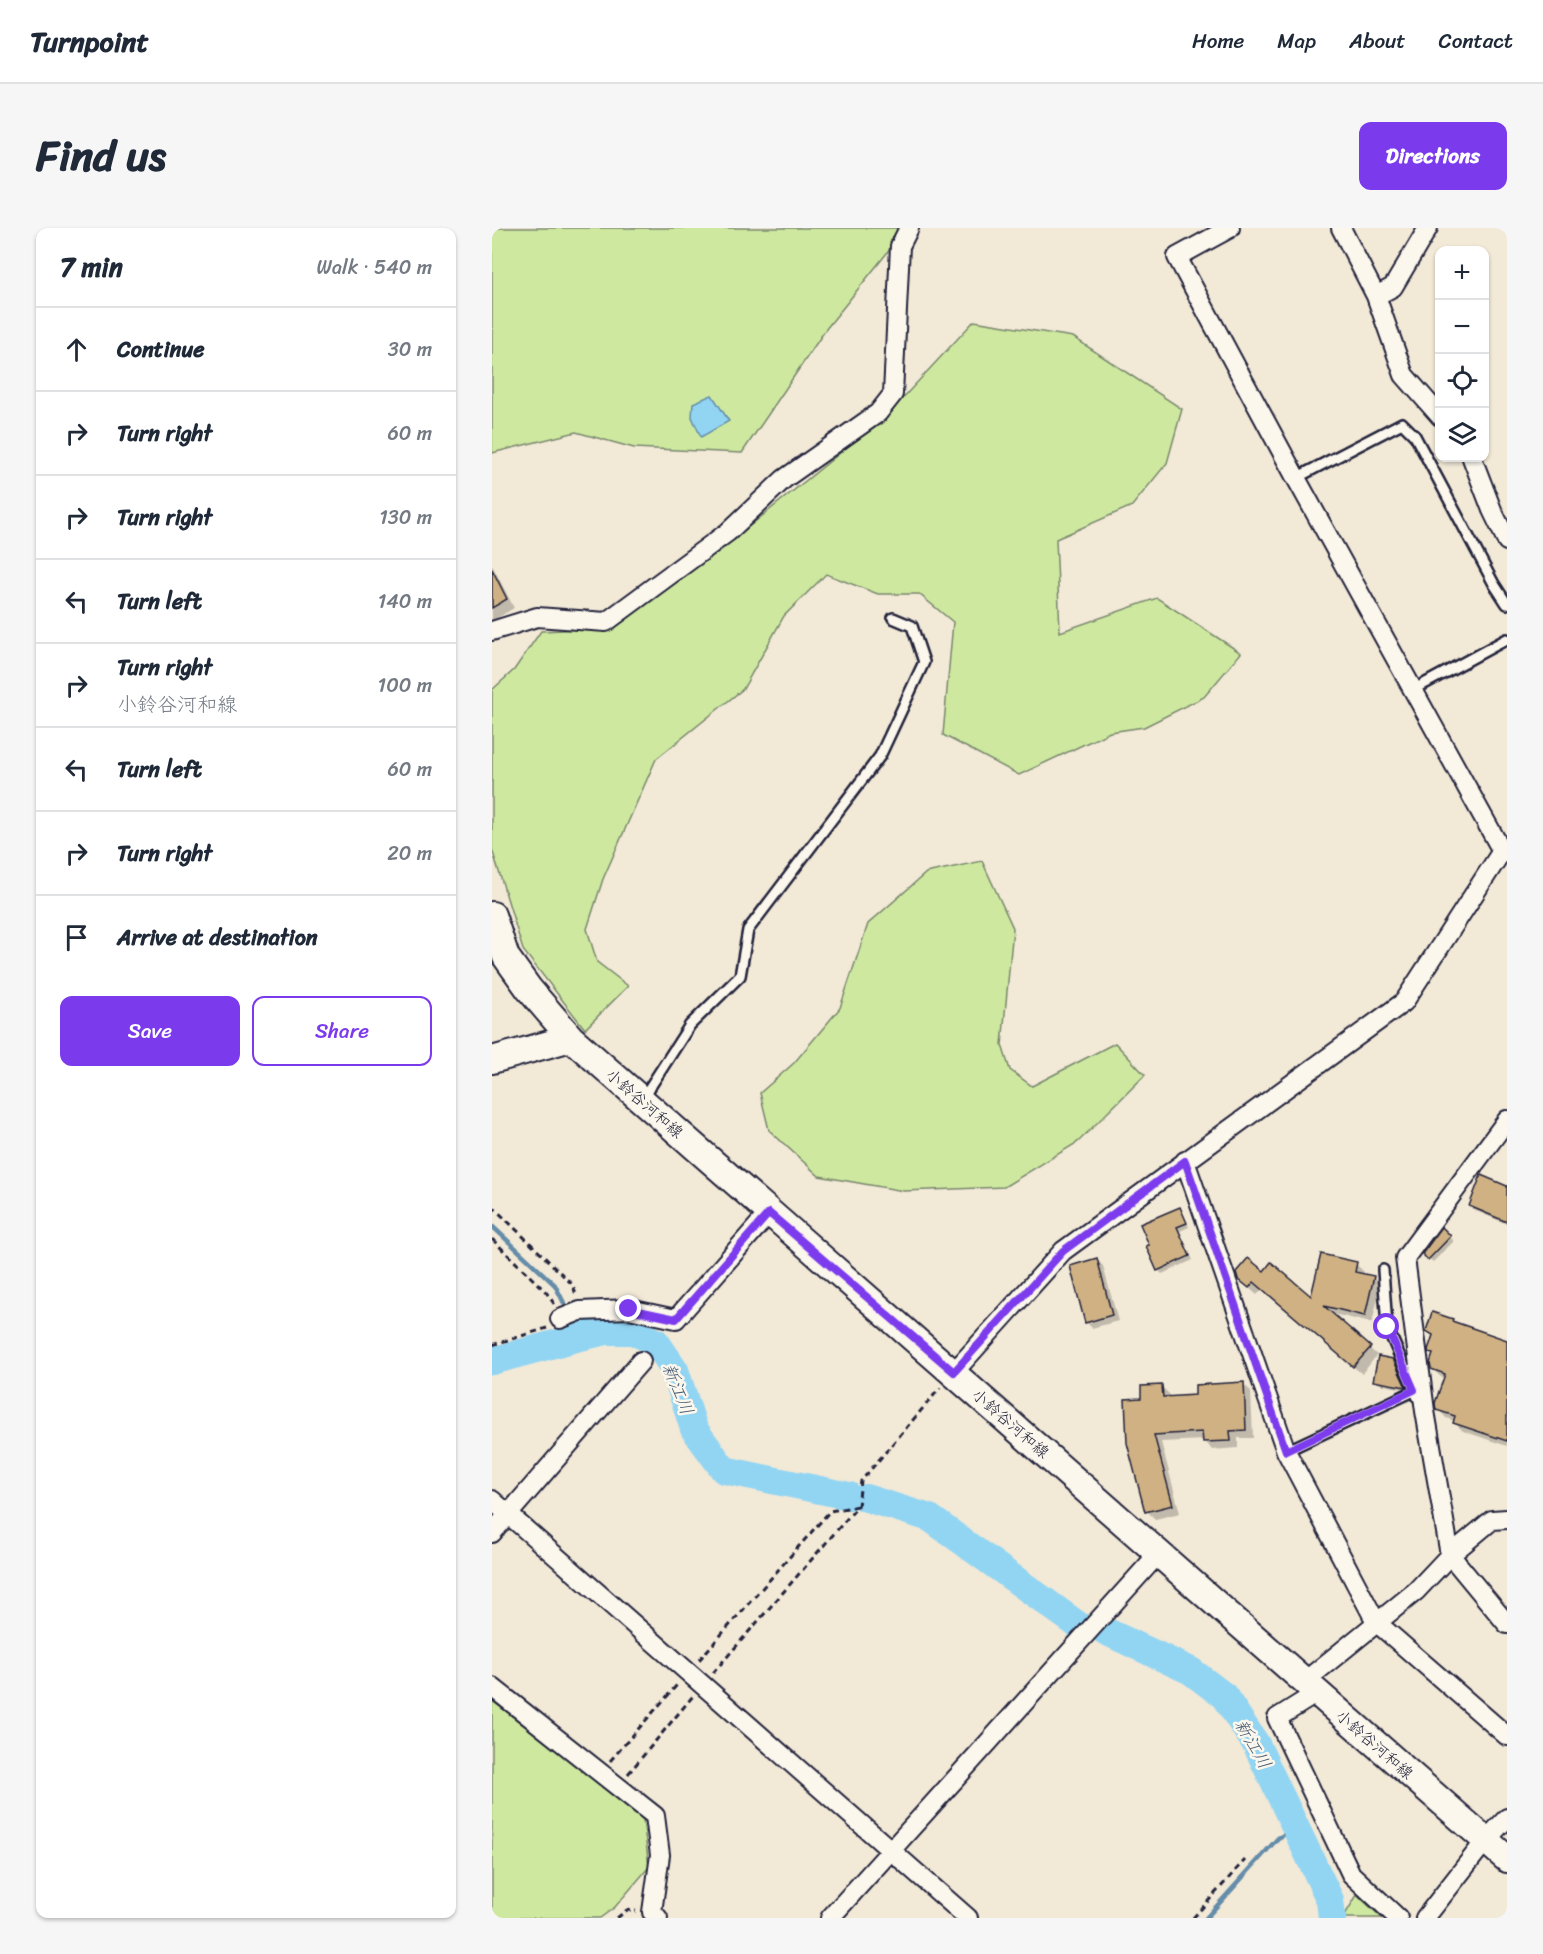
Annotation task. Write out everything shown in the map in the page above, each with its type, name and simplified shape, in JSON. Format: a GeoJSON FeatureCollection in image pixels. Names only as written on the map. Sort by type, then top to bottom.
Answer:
{"type":"FeatureCollection","features":[{"type":"Feature","properties":{"kind":"main road","name":"小鈴谷河和線"},"geometry":{"type":"LineString","coordinates":[[492,915],[506,957],[529,989],[571,1038],[1507,1859]]}},
{"type":"Feature","properties":{"kind":"main road"},"geometry":{"type":"LineString","coordinates":[[492,1060],[571,1038]]}},
{"type":"Feature","properties":{"kind":"street"},"geometry":{"type":"LineString","coordinates":[[492,631],[537,616],[606,622],[728,532],[784,479],[878,413],[893,394],[900,246],[909,228]]}},
{"type":"Feature","properties":{"kind":"street"},"geometry":{"type":"LineString","coordinates":[[954,1372],[1063,1251],[1404,1002],[1505,852],[1413,690],[1177,258],[1230,228]]}},
{"type":"Feature","properties":{"kind":"street"},"geometry":{"type":"LineString","coordinates":[[1341,228],[1377,297],[1404,375],[1435,410]]}},
{"type":"Feature","properties":{"kind":"street"},"geometry":{"type":"LineString","coordinates":[[1377,297],[1393,287],[1428,228]]}},
{"type":"Feature","properties":{"kind":"street"},"geometry":{"type":"LineString","coordinates":[[1474,462],[1507,541]]}},
{"type":"Feature","properties":{"kind":"street"},"geometry":{"type":"LineString","coordinates":[[1507,1120],[1405,1258],[1425,1411],[1450,1555],[1507,1624]]}},
{"type":"Feature","properties":{"kind":"street"},"geometry":{"type":"LineString","coordinates":[[1185,1161],[1286,1451],[1376,1622],[1507,1736]]}},
{"type":"Feature","properties":{"kind":"street"},"geometry":{"type":"LineString","coordinates":[[560,1319],[580,1311],[629,1309],[676,1319],[769,1213]]}},
{"type":"Feature","properties":{"kind":"street"},"geometry":{"type":"LineString","coordinates":[[492,1533],[641,1360]]}},
{"type":"Feature","properties":{"kind":"street"},"geometry":{"type":"LineString","coordinates":[[492,1500],[968,1918]]}},
{"type":"Feature","properties":{"kind":"street"},"geometry":{"type":"LineString","coordinates":[[1398,1918],[1351,1874],[1277,1718],[1376,1622],[1416,1591],[1450,1555],[1492,1520],[1507,1519]]}},
{"type":"Feature","properties":{"kind":"street"},"geometry":{"type":"LineString","coordinates":[[830,1918],[1159,1553]]}},
{"type":"Feature","properties":{"kind":"street"},"geometry":{"type":"LineString","coordinates":[[492,1687],[655,1816],[660,1855],[655,1915]]}},
{"type":"Feature","properties":{"kind":"street"},"geometry":{"type":"LineString","coordinates":[[1425,1918],[1486,1840],[1507,1818]]}},
{"type":"Feature","properties":{"kind":"street"},"geometry":{"type":"LineString","coordinates":[[848,1918],[879,1865]]}},
{"type":"Feature","properties":{"kind":"lane"},"geometry":{"type":"LineString","coordinates":[[1296,478],[1402,423],[1415,436],[1507,604]]}},
{"type":"Feature","properties":{"kind":"lane"},"geometry":{"type":"LineString","coordinates":[[641,1100],[690,1025],[740,976],[748,930],[880,756],[924,662],[912,626],[893,618]]}},
{"type":"Feature","properties":{"kind":"lane"},"geometry":{"type":"LineString","coordinates":[[1413,690],[1507,639]]}},
{"type":"Feature","properties":{"kind":"lane"},"geometry":{"type":"LineString","coordinates":[[1383,1270],[1387,1327],[1425,1411]]}},
{"type":"Feature","properties":{"kind":"lane"},"geometry":{"type":"LineString","coordinates":[[1286,1451],[1414,1390]]}},
{"type":"Feature","properties":{"kind":"path"},"geometry":{"type":"LineString","coordinates":[[492,1206],[573,1285],[580,1311]]}},
{"type":"Feature","properties":{"kind":"path"},"geometry":{"type":"LineString","coordinates":[[492,1239],[546,1292],[554,1303],[560,1319],[558,1325],[492,1345]]}},
{"type":"Feature","properties":{"kind":"path"},"geometry":{"type":"LineString","coordinates":[[617,1786],[858,1506],[861,1481],[954,1372]]}},
{"type":"Feature","properties":{"kind":"path"},"geometry":{"type":"LineString","coordinates":[[601,1772],[830,1511],[858,1506]]}},
{"type":"Feature","properties":{"kind":"path"},"geometry":{"type":"LineString","coordinates":[[1193,1918],[1245,1860]]}},
{"type":"Feature","properties":{"kind":"path"},"geometry":{"type":"LineString","coordinates":[[617,1918],[627,1910],[655,1915]]}},
{"type":"Feature","properties":{"kind":"green space"},"geometry":{"type":"Polygon","coordinates":[[[492,228],[907,228],[826,329],[742,453],[634,448],[576,432],[492,453],[492,228]]]}},
{"type":"Feature","properties":{"kind":"green space"},"geometry":{"type":"Polygon","coordinates":[[[974,321],[1073,337],[1182,409],[1167,463],[1132,506],[1056,539],[1060,632],[1157,598],[1241,653],[1204,697],[1144,727],[1110,732],[1019,775],[943,735],[953,622],[919,594],[878,594],[826,574],[784,616],[743,689],[656,759],[603,879],[587,929],[597,962],[628,986],[585,1029],[523,950],[492,849],[492,690],[514,670],[541,631],[612,628],[741,533],[887,415],[974,321]]]}},
{"type":"Feature","properties":{"kind":"green space"},"geometry":{"type":"Polygon","coordinates":[[[982,861],[1013,928],[1002,1045],[1010,1070],[1032,1086],[1115,1043],[1145,1075],[1078,1142],[1004,1187],[904,1191],[819,1176],[769,1130],[760,1093],[794,1063],[840,1008],[868,924],[926,873],[982,861]]]}},
{"type":"Feature","properties":{"kind":"green space"},"geometry":{"type":"Polygon","coordinates":[[[492,1701],[643,1819],[649,1867],[615,1907],[600,1918],[492,1918],[492,1701]]]}},
{"type":"Feature","properties":{"kind":"green space"},"geometry":{"type":"Polygon","coordinates":[[[1357,1895],[1382,1918],[1343,1918],[1357,1895]]]}},
{"type":"Feature","properties":{"kind":"water"},"geometry":{"type":"Polygon","coordinates":[[[712,395],[729,421],[701,437],[692,417],[693,403],[712,395]]]}},
{"type":"Feature","properties":{"kind":"building"},"geometry":{"type":"Polygon","coordinates":[[[492,569],[507,599],[492,608],[492,569]]]}},
{"type":"Feature","properties":{"kind":"building"},"geometry":{"type":"Polygon","coordinates":[[[1481,1175],[1507,1186],[1507,1222],[1469,1206],[1481,1175]]]}},
{"type":"Feature","properties":{"kind":"building"},"geometry":{"type":"Polygon","coordinates":[[[1180,1207],[1187,1223],[1177,1227],[1190,1256],[1157,1271],[1146,1246],[1149,1245],[1140,1224],[1180,1207]]]}},
{"type":"Feature","properties":{"kind":"building"},"geometry":{"type":"Polygon","coordinates":[[[1442,1227],[1451,1236],[1428,1260],[1422,1254],[1442,1227]]]}},
{"type":"Feature","properties":{"kind":"building"},"geometry":{"type":"Polygon","coordinates":[[[1321,1254],[1357,1262],[1355,1272],[1374,1276],[1365,1316],[1324,1306],[1371,1347],[1353,1367],[1254,1282],[1249,1288],[1238,1279],[1236,1272],[1248,1258],[1264,1271],[1271,1262],[1311,1296],[1321,1254]]]}},
{"type":"Feature","properties":{"kind":"building"},"geometry":{"type":"Polygon","coordinates":[[[1097,1258],[1112,1315],[1085,1323],[1070,1266],[1097,1258]]]}},
{"type":"Feature","properties":{"kind":"building"},"geometry":{"type":"Polygon","coordinates":[[[1432,1312],[1507,1340],[1507,1441],[1453,1423],[1455,1416],[1436,1410],[1435,1403],[1445,1374],[1431,1369],[1433,1354],[1428,1350],[1433,1335],[1426,1331],[1432,1312]]]}},
{"type":"Feature","properties":{"kind":"building"},"geometry":{"type":"Polygon","coordinates":[[[1378,1356],[1393,1359],[1406,1387],[1373,1381],[1378,1356]]]}},
{"type":"Feature","properties":{"kind":"building"},"geometry":{"type":"Polygon","coordinates":[[[1244,1382],[1246,1430],[1230,1431],[1231,1441],[1203,1442],[1202,1432],[1154,1435],[1173,1505],[1145,1512],[1127,1443],[1125,1399],[1141,1398],[1141,1386],[1162,1385],[1163,1397],[1195,1395],[1195,1385],[1244,1382]]]}},
{"type":"Feature","properties":{"kind":"waterway"},"geometry":{"type":"LineString","coordinates":[[492,1226],[555,1285],[565,1305]]}},
{"type":"Feature","properties":{"kind":"waterway"},"geometry":{"type":"LineString","coordinates":[[573,1323],[580,1337]]}},
{"type":"Feature","properties":{"kind":"waterway","name":"新江川"},"geometry":{"type":"LineString","coordinates":[[492,1361],[606,1331],[633,1331],[656,1342],[675,1370],[694,1429],[724,1470],[849,1496]]}},
{"type":"Feature","properties":{"kind":"waterway","name":"新江川"},"geometry":{"type":"LineString","coordinates":[[866,1498],[930,1518],[1078,1625]]}},
{"type":"Feature","properties":{"kind":"waterway","name":"新江川"},"geometry":{"type":"LineString","coordinates":[[1105,1631],[1191,1671],[1224,1696],[1256,1744],[1330,1900],[1332,1918]]}},
{"type":"Feature","properties":{"kind":"waterway"},"geometry":{"type":"LineString","coordinates":[[1206,1918],[1278,1838],[1297,1828]]}},
{"type":"Feature","properties":{"kind":"route"},"geometry":{"type":"LineString","coordinates":[[629,1309],[676,1319],[769,1213],[954,1372],[1063,1251],[1185,1161],[1286,1451],[1414,1390],[1387,1327]]}}]}
